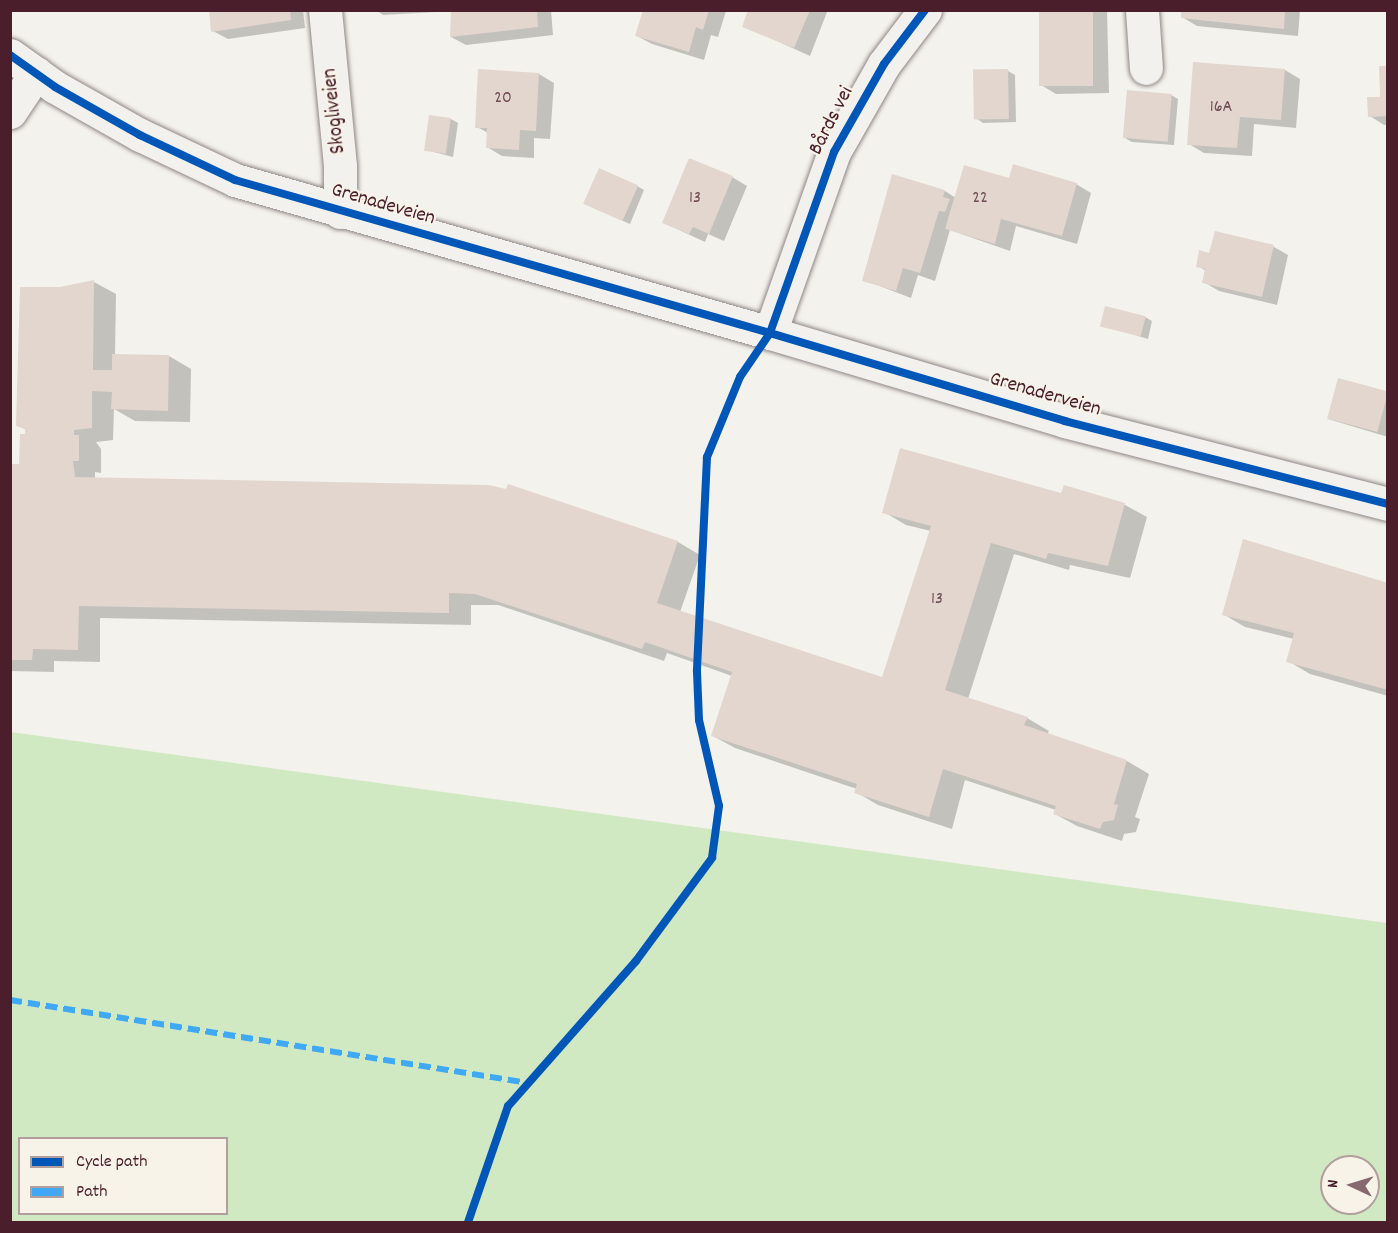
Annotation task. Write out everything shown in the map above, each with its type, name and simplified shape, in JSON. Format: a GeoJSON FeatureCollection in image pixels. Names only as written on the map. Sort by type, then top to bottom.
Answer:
{"type":"FeatureCollection","features":[{"type":"Feature","properties":{"kind":"street","name":"Skogliveien"},"geometry":{"type":"LineString","coordinates":[[325,10],[340,166],[340,212]]}},
{"type":"Feature","properties":{"kind":"street","name":"Bårds vei"},"geometry":{"type":"LineString","coordinates":[[770,333],[834,152],[884,64],[925,10]]}},
{"type":"Feature","properties":{"kind":"street"},"geometry":{"type":"LineString","coordinates":[[1142,10],[1146,69]]}},
{"type":"Feature","properties":{"kind":"street","name":"Grenadeveien"},"geometry":{"type":"LineString","coordinates":[[23,64],[199,165],[340,212],[770,333]]}},
{"type":"Feature","properties":{"kind":"street"},"geometry":{"type":"LineString","coordinates":[[10,112],[23,64]]}},
{"type":"Feature","properties":{"kind":"street","name":"Grenaderveien"},"geometry":{"type":"LineString","coordinates":[[770,333],[1065,421],[1388,504]]}},
{"type":"Feature","properties":{"kind":"green space"},"geometry":{"type":"Polygon","coordinates":[[[11,732],[1387,923],[1387,1222],[11,1222],[11,732]]]}},
{"type":"Feature","properties":{"kind":"building"},"geometry":{"type":"Polygon","coordinates":[[[209,10],[290,10],[291,20],[211,32],[209,10]]]}},
{"type":"Feature","properties":{"kind":"building"},"geometry":{"type":"Polygon","coordinates":[[[451,10],[537,10],[538,27],[450,37],[451,10]]]}},
{"type":"Feature","properties":{"kind":"building"},"geometry":{"type":"Polygon","coordinates":[[[643,10],[709,10],[703,30],[696,27],[689,52],[635,36],[643,10]]]}},
{"type":"Feature","properties":{"kind":"building"},"geometry":{"type":"Polygon","coordinates":[[[748,10],[810,10],[794,48],[742,27],[748,10]]]}},
{"type":"Feature","properties":{"kind":"building"},"geometry":{"type":"Polygon","coordinates":[[[1039,10],[1093,10],[1093,86],[1039,86],[1039,10]]]}},
{"type":"Feature","properties":{"kind":"building"},"geometry":{"type":"Polygon","coordinates":[[[1181,10],[1285,10],[1284,29],[1181,18],[1181,10]]]}},
{"type":"Feature","properties":{"kind":"building"},"geometry":{"type":"Polygon","coordinates":[[[1193,62],[1285,69],[1281,120],[1240,117],[1237,148],[1187,145],[1193,62]]]}},
{"type":"Feature","properties":{"kind":"building"},"geometry":{"type":"Polygon","coordinates":[[[1379,66],[1388,66],[1388,116],[1368,117],[1367,97],[1380,97],[1379,66]]]}},
{"type":"Feature","properties":{"kind":"building"},"geometry":{"type":"Polygon","coordinates":[[[478,69],[539,73],[536,131],[520,130],[519,150],[486,148],[487,128],[475,128],[478,69]]]}},
{"type":"Feature","properties":{"kind":"building"},"geometry":{"type":"Polygon","coordinates":[[[1008,69],[1009,119],[974,120],[973,70],[1008,69]]]}},
{"type":"Feature","properties":{"kind":"building"},"geometry":{"type":"Polygon","coordinates":[[[1127,90],[1172,94],[1168,142],[1123,138],[1127,90]]]}},
{"type":"Feature","properties":{"kind":"building"},"geometry":{"type":"Polygon","coordinates":[[[429,115],[451,118],[446,154],[424,151],[429,115]]]}},
{"type":"Feature","properties":{"kind":"building"},"geometry":{"type":"Polygon","coordinates":[[[689,158],[733,176],[709,234],[693,227],[689,234],[662,223],[689,158]]]}},
{"type":"Feature","properties":{"kind":"building"},"geometry":{"type":"Polygon","coordinates":[[[1013,164],[1077,183],[1062,236],[1001,219],[995,244],[945,229],[964,165],[1009,178],[1013,164]]]}},
{"type":"Feature","properties":{"kind":"building"},"geometry":{"type":"Polygon","coordinates":[[[599,168],[638,185],[622,221],[583,204],[599,168]]]}},
{"type":"Feature","properties":{"kind":"building"},"geometry":{"type":"Polygon","coordinates":[[[892,174],[945,190],[943,197],[950,199],[945,212],[939,211],[920,273],[903,268],[896,291],[862,281],[892,174]]]}},
{"type":"Feature","properties":{"kind":"building"},"geometry":{"type":"Polygon","coordinates":[[[1215,231],[1274,245],[1262,297],[1202,283],[1205,269],[1196,267],[1199,250],[1209,253],[1215,231]]]}},
{"type":"Feature","properties":{"kind":"building"},"geometry":{"type":"Polygon","coordinates":[[[94,280],[93,370],[112,370],[112,354],[169,355],[168,411],[111,409],[112,392],[92,391],[92,428],[74,430],[74,435],[79,435],[79,461],[73,461],[75,477],[489,485],[506,489],[508,484],[678,541],[657,603],[882,677],[931,526],[882,513],[900,448],[1061,493],[1064,485],[1125,503],[1108,566],[1048,553],[1046,559],[991,543],[945,690],[1028,717],[1024,725],[1127,760],[1114,804],[1118,805],[1114,820],[1103,822],[1100,829],[1053,814],[1056,806],[943,769],[929,817],[854,793],[857,784],[711,736],[732,672],[645,642],[642,649],[475,594],[449,593],[449,613],[79,606],[78,650],[33,649],[32,660],[10,660],[10,464],[19,464],[20,434],[25,434],[25,429],[16,426],[20,287],[60,287],[94,280]]]}},
{"type":"Feature","properties":{"kind":"building"},"geometry":{"type":"Polygon","coordinates":[[[1105,306],[1146,316],[1141,337],[1100,326],[1105,306]]]}},
{"type":"Feature","properties":{"kind":"building"},"geometry":{"type":"Polygon","coordinates":[[[1338,378],[1388,391],[1377,432],[1327,419],[1338,378]]]}},
{"type":"Feature","properties":{"kind":"building"},"geometry":{"type":"Polygon","coordinates":[[[1243,539],[1388,583],[1388,690],[1286,662],[1294,633],[1222,615],[1243,539]]]}},
{"type":"Feature","properties":{"kind":"marked path"},"geometry":{"type":"LineString","coordinates":[[10,1000],[529,1083]]}},
{"type":"Feature","properties":{"kind":"cycle path"},"geometry":{"type":"LineString","coordinates":[[925,10],[884,64],[834,152],[770,333],[1065,421],[1388,504]]}},
{"type":"Feature","properties":{"kind":"cycle path"},"geometry":{"type":"LineString","coordinates":[[10,55],[55,87],[140,135],[235,180],[770,333],[740,377],[707,457],[697,672],[699,720],[719,806],[712,858],[636,961],[508,1106],[468,1222]]}}]}
